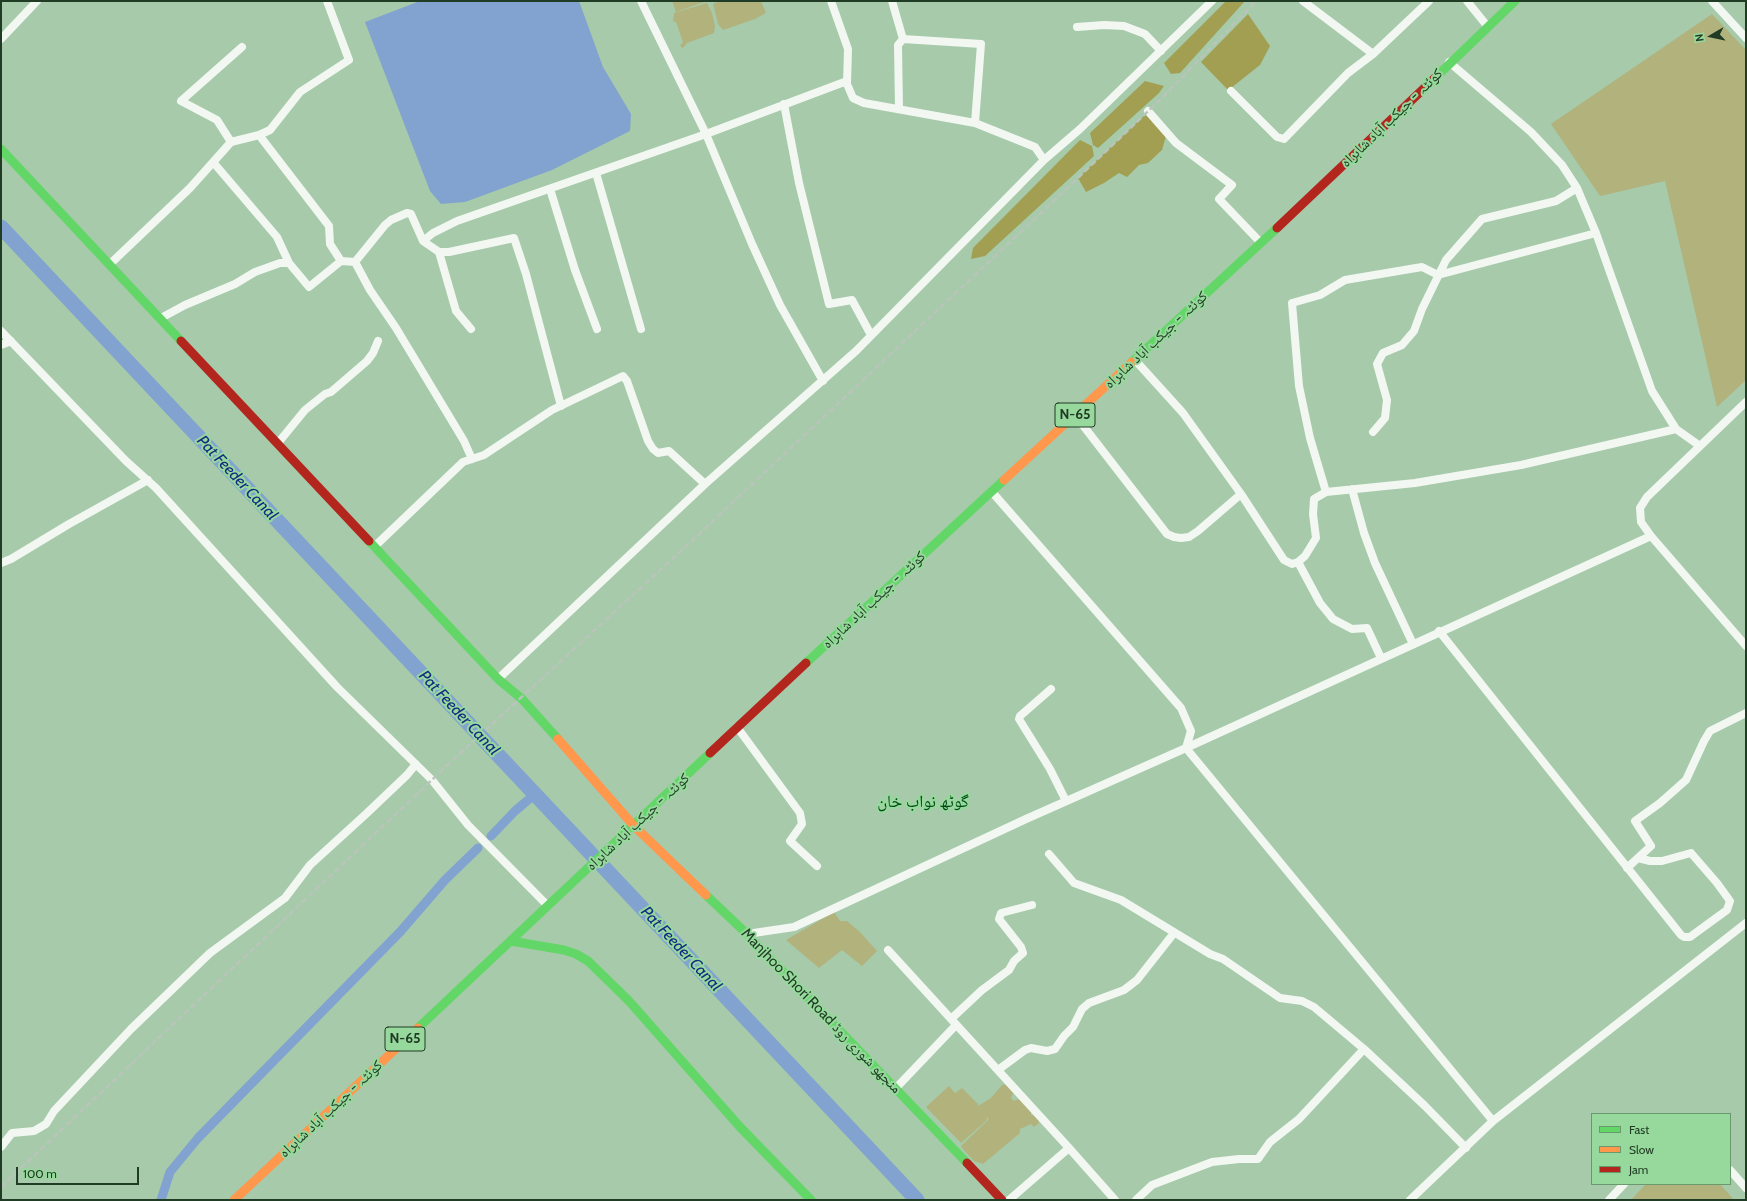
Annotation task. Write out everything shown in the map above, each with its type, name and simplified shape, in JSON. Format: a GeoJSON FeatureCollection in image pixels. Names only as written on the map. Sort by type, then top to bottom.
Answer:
{"type":"FeatureCollection","features":[{"type":"Feature","properties":{"kind":"main road","name":"کوئٹہ - جیکب آباد شاہراہ"},"geometry":{"type":"LineString","coordinates":[[234,1200],[577,880],[737,727],[1261,243],[1515,1]]}},
{"type":"Feature","properties":{"kind":"main road","name":"Manjhoo Shori Road منجھو شوری روڈ"},"geometry":{"type":"LineString","coordinates":[[1,149],[498,679],[522,698],[634,826],[747,934],[1002,1200]]}},
{"type":"Feature","properties":{"kind":"main road"},"geometry":{"type":"LineString","coordinates":[[511,941],[564,950],[576,954],[588,961],[618,990],[740,1126],[811,1200]]}},
{"type":"Feature","properties":{"kind":"street"},"geometry":{"type":"LineString","coordinates":[[1,39],[37,1]]}},
{"type":"Feature","properties":{"kind":"street"},"geometry":{"type":"LineString","coordinates":[[110,264],[190,188],[232,142],[259,135],[270,130],[300,92],[349,60],[327,1]]}},
{"type":"Feature","properties":{"kind":"street"},"geometry":{"type":"LineString","coordinates":[[641,1],[706,134],[752,244],[780,305],[823,381]]}},
{"type":"Feature","properties":{"kind":"street"},"geometry":{"type":"LineString","coordinates":[[831,1],[848,49],[847,84],[852,98],[864,103],[975,124],[1034,147],[1044,160]]}},
{"type":"Feature","properties":{"kind":"street"},"geometry":{"type":"LineString","coordinates":[[892,1],[903,39]]}},
{"type":"Feature","properties":{"kind":"street"},"geometry":{"type":"LineString","coordinates":[[498,679],[705,484],[823,381],[1044,160],[1080,129],[1212,1]]}},
{"type":"Feature","properties":{"kind":"street"},"geometry":{"type":"LineString","coordinates":[[1303,1],[1373,54]]}},
{"type":"Feature","properties":{"kind":"street"},"geometry":{"type":"LineString","coordinates":[[1231,91],[1277,137],[1284,139],[1348,73],[1373,54],[1429,1]]}},
{"type":"Feature","properties":{"kind":"street"},"geometry":{"type":"LineString","coordinates":[[1467,1],[1488,27]]}},
{"type":"Feature","properties":{"kind":"street"},"geometry":{"type":"LineString","coordinates":[[1712,1],[1746,37]]}},
{"type":"Feature","properties":{"kind":"street"},"geometry":{"type":"LineString","coordinates":[[1077,28],[1104,24],[1124,26],[1145,34],[1161,51]]}},
{"type":"Feature","properties":{"kind":"street"},"geometry":{"type":"LineString","coordinates":[[899,109],[898,45],[903,39]]}},
{"type":"Feature","properties":{"kind":"street"},"geometry":{"type":"LineString","coordinates":[[903,39],[981,44],[975,124]]}},
{"type":"Feature","properties":{"kind":"street"},"geometry":{"type":"LineString","coordinates":[[232,142],[217,120],[181,101],[242,47]]}},
{"type":"Feature","properties":{"kind":"street"},"geometry":{"type":"LineString","coordinates":[[1450,62],[1531,132],[1562,165],[1577,188],[1596,233],[1652,391],[1676,429],[1700,446]]}},
{"type":"Feature","properties":{"kind":"street"},"geometry":{"type":"LineString","coordinates":[[423,241],[433,233],[457,221],[706,134],[847,81]]}},
{"type":"Feature","properties":{"kind":"street"},"geometry":{"type":"LineString","coordinates":[[784,104],[799,183],[829,304],[852,300],[871,334]]}},
{"type":"Feature","properties":{"kind":"street"},"geometry":{"type":"LineString","coordinates":[[1148,111],[1176,143],[1232,185],[1219,199],[1261,243]]}},
{"type":"Feature","properties":{"kind":"street"},"geometry":{"type":"LineString","coordinates":[[259,135],[329,226],[330,244],[341,261]]}},
{"type":"Feature","properties":{"kind":"street"},"geometry":{"type":"LineString","coordinates":[[213,162],[277,237],[289,262],[309,287],[341,261],[355,262]]}},
{"type":"Feature","properties":{"kind":"street"},"geometry":{"type":"LineString","coordinates":[[596,173],[641,329]]}},
{"type":"Feature","properties":{"kind":"street"},"geometry":{"type":"LineString","coordinates":[[1373,432],[1385,418],[1387,400],[1377,364],[1383,353],[1402,345],[1414,331],[1446,260],[1482,219],[1556,201],[1577,188]]}},
{"type":"Feature","properties":{"kind":"street"},"geometry":{"type":"LineString","coordinates":[[550,189],[575,270],[597,329]]}},
{"type":"Feature","properties":{"kind":"street"},"geometry":{"type":"LineString","coordinates":[[355,262],[385,225],[391,220],[407,213],[411,214],[423,241],[439,252],[449,252],[514,238],[526,274],[561,406]]}},
{"type":"Feature","properties":{"kind":"street"},"geometry":{"type":"LineString","coordinates":[[1326,492],[1310,438],[1300,386],[1292,303],[1320,295],[1345,280],[1422,267],[1438,275],[1596,233]]}},
{"type":"Feature","properties":{"kind":"street"},"geometry":{"type":"LineString","coordinates":[[439,252],[456,311],[471,329]]}},
{"type":"Feature","properties":{"kind":"street"},"geometry":{"type":"LineString","coordinates":[[161,318],[185,305],[236,284],[255,272],[280,262],[289,262]]}},
{"type":"Feature","properties":{"kind":"street"},"geometry":{"type":"LineString","coordinates":[[355,262],[370,290],[396,328],[464,441],[472,459]]}},
{"type":"Feature","properties":{"kind":"street"},"geometry":{"type":"LineString","coordinates":[[1,331],[126,461],[148,480],[337,687],[432,780],[468,825],[548,906]]}},
{"type":"Feature","properties":{"kind":"street"},"geometry":{"type":"LineString","coordinates":[[1,345],[11,341]]}},
{"type":"Feature","properties":{"kind":"street"},"geometry":{"type":"LineString","coordinates":[[278,444],[304,410],[325,394],[331,392],[367,361],[373,353],[378,341]]}},
{"type":"Feature","properties":{"kind":"street"},"geometry":{"type":"LineString","coordinates":[[1135,360],[1182,413],[1241,494],[1284,560],[1292,564],[1298,562],[1305,556],[1316,538],[1313,514],[1314,499],[1326,492],[1414,483],[1521,465],[1676,429]]}},
{"type":"Feature","properties":{"kind":"street"},"geometry":{"type":"LineString","coordinates":[[374,547],[464,462],[484,455],[543,415],[623,376],[627,381],[648,441],[653,449],[658,453],[669,451],[705,484]]}},
{"type":"Feature","properties":{"kind":"street"},"geometry":{"type":"LineString","coordinates":[[1746,402],[1647,497],[1640,508],[1641,522],[1651,536],[1746,646]]}},
{"type":"Feature","properties":{"kind":"street"},"geometry":{"type":"LineString","coordinates":[[1075,415],[1167,534],[1182,538],[1189,536],[1198,531],[1241,494]]}},
{"type":"Feature","properties":{"kind":"street"},"geometry":{"type":"LineString","coordinates":[[1,563],[11,559],[69,524],[148,480]]}},
{"type":"Feature","properties":{"kind":"street"},"geometry":{"type":"LineString","coordinates":[[1352,489],[1364,533],[1375,563],[1413,644]]}},
{"type":"Feature","properties":{"kind":"street"},"geometry":{"type":"LineString","coordinates":[[992,492],[1181,708],[1191,731],[1186,748]]}},
{"type":"Feature","properties":{"kind":"street"},"geometry":{"type":"LineString","coordinates":[[747,934],[794,927],[1066,801],[1186,748],[1651,536]]}},
{"type":"Feature","properties":{"kind":"street"},"geometry":{"type":"LineString","coordinates":[[1298,562],[1320,604],[1333,619],[1352,629],[1367,628],[1381,658]]}},
{"type":"Feature","properties":{"kind":"street"},"geometry":{"type":"LineString","coordinates":[[1439,632],[1684,937],[1690,937],[1727,910],[1730,902],[1707,871],[1691,853],[1662,861],[1650,861],[1638,858]]}},
{"type":"Feature","properties":{"kind":"street"},"geometry":{"type":"LineString","coordinates":[[1052,689],[1020,716],[1019,719],[1050,769],[1066,801]]}},
{"type":"Feature","properties":{"kind":"street"},"geometry":{"type":"LineString","coordinates":[[1628,868],[1651,846],[1635,821],[1660,803],[1686,780],[1710,731],[1746,713]]}},
{"type":"Feature","properties":{"kind":"street"},"geometry":{"type":"LineString","coordinates":[[737,727],[800,813],[802,824],[790,841],[817,866]]}},
{"type":"Feature","properties":{"kind":"street"},"geometry":{"type":"LineString","coordinates":[[1186,748],[1493,1121]]}},
{"type":"Feature","properties":{"kind":"street"},"geometry":{"type":"LineString","coordinates":[[1,1147],[12,1133],[34,1131],[46,1124],[54,1111],[131,1029],[210,953],[285,898],[310,865],[382,799],[416,764]]}},
{"type":"Feature","properties":{"kind":"street"},"geometry":{"type":"LineString","coordinates":[[1049,854],[1074,883],[1121,900],[1210,954],[1223,959],[1280,998],[1302,1001],[1314,1007],[1364,1049],[1425,1106],[1466,1148]]}},
{"type":"Feature","properties":{"kind":"street"},"geometry":{"type":"LineString","coordinates":[[896,1088],[982,990],[1009,970],[1014,961],[1023,953],[1021,947],[998,919],[1001,913],[1032,905]]}},
{"type":"Feature","properties":{"kind":"street"},"geometry":{"type":"LineString","coordinates":[[1410,1200],[1493,1121],[1746,923]]}},
{"type":"Feature","properties":{"kind":"street"},"geometry":{"type":"LineString","coordinates":[[998,1070],[1024,1050],[1031,1048],[1047,1050],[1055,1049],[1064,1036],[1073,1027],[1082,1009],[1090,1003],[1124,990],[1137,980],[1174,933]]}},
{"type":"Feature","properties":{"kind":"street"},"geometry":{"type":"LineString","coordinates":[[888,950],[1115,1200]]}},
{"type":"Feature","properties":{"kind":"street"},"geometry":{"type":"LineString","coordinates":[[1136,1200],[1152,1185],[1212,1162],[1239,1158],[1258,1159],[1270,1142],[1299,1119],[1364,1049]]}},
{"type":"Feature","properties":{"kind":"street"},"geometry":{"type":"LineString","coordinates":[[1009,1200],[1069,1148]]}},
{"type":"Feature","properties":{"kind":"street"},"geometry":{"type":"LineString","coordinates":[[1731,1171],[1746,1188]]}},
{"type":"Feature","properties":{"kind":"street"},"geometry":{"type":"LineString","coordinates":[[1610,1200],[1623,1185]]}},
{"type":"Feature","properties":{"kind":"green space"},"geometry":{"type":"Polygon","coordinates":[[[672,1],[707,1],[676,12],[672,1]]]}},
{"type":"Feature","properties":{"kind":"green space"},"geometry":{"type":"Polygon","coordinates":[[[720,1],[761,1],[766,13],[755,19],[723,30],[718,24],[713,4],[720,1]]]}},
{"type":"Feature","properties":{"kind":"green space"},"geometry":{"type":"Polygon","coordinates":[[[707,3],[712,13],[715,26],[714,33],[687,43],[683,48],[680,46],[683,42],[676,22],[673,21],[674,13],[707,3]]]}},
{"type":"Feature","properties":{"kind":"green space"},"geometry":{"type":"Polygon","coordinates":[[[1712,14],[1746,50],[1746,380],[1717,407],[1665,181],[1600,196],[1551,124],[1712,14]]]}},
{"type":"Feature","properties":{"kind":"green space"},"geometry":{"type":"Polygon","coordinates":[[[834,912],[840,921],[847,921],[860,932],[877,951],[862,966],[842,950],[819,968],[786,940],[834,912]]]}},
{"type":"Feature","properties":{"kind":"green space"},"geometry":{"type":"Polygon","coordinates":[[[1008,1084],[1014,1091],[1011,1098],[1014,1101],[1019,1099],[1031,1108],[1031,1115],[1038,1117],[1039,1123],[1034,1127],[1031,1124],[1020,1129],[1020,1133],[983,1164],[974,1161],[961,1146],[988,1120],[988,1116],[986,1121],[961,1143],[926,1107],[949,1086],[955,1093],[962,1088],[978,1104],[978,1106],[991,1098],[1002,1085],[1008,1084]]]}},
{"type":"Feature","properties":{"kind":"green space"},"geometry":{"type":"Polygon","coordinates":[[[1645,1185],[1721,1185],[1734,1200],[1631,1200],[1645,1185]]]}},
{"type":"Feature","properties":{"kind":"shaded area"},"geometry":{"type":"Polygon","coordinates":[[[1226,1],[1245,1],[1180,73],[1171,74],[1164,63],[1226,1]]]}},
{"type":"Feature","properties":{"kind":"shaded area"},"geometry":{"type":"Polygon","coordinates":[[[1248,14],[1270,46],[1260,65],[1231,88],[1227,89],[1201,62],[1248,14]]]}},
{"type":"Feature","properties":{"kind":"shaded area"},"geometry":{"type":"Polygon","coordinates":[[[1145,81],[1164,86],[1159,93],[1098,148],[1093,145],[1090,133],[1145,81]]]}},
{"type":"Feature","properties":{"kind":"shaded area"},"geometry":{"type":"Polygon","coordinates":[[[1146,114],[1166,136],[1162,150],[1148,163],[1139,165],[1127,177],[1119,173],[1086,192],[1078,178],[1146,114]]]}},
{"type":"Feature","properties":{"kind":"shaded area"},"geometry":{"type":"Polygon","coordinates":[[[1080,140],[1092,146],[1094,156],[985,256],[971,259],[973,248],[1080,140]]]}},
{"type":"Feature","properties":{"kind":"water"},"geometry":{"type":"Polygon","coordinates":[[[420,1],[579,1],[603,67],[631,114],[630,131],[552,170],[465,202],[441,204],[430,191],[365,22],[420,1]]]}},
{"type":"Feature","properties":{"kind":"waterway","name":"Pat Feeder Canal"},"geometry":{"type":"LineString","coordinates":[[1,227],[917,1200]]}},
{"type":"Feature","properties":{"kind":"waterway"},"geometry":{"type":"LineString","coordinates":[[491,836],[515,811],[535,794]]}},
{"type":"Feature","properties":{"kind":"waterway"},"geometry":{"type":"LineString","coordinates":[[161,1200],[170,1172],[198,1138],[400,932],[445,880],[478,848]]}},
{"type":"Feature","properties":{"kind":"railway"},"geometry":{"type":"LineString","coordinates":[[1,1187],[454,759],[682,550],[1042,212],[1161,99],[1256,1]]}},
{"type":"Feature","properties":{"kind":"traffic: fast"},"geometry":{"type":"LineString","coordinates":[[1436,77],[1515,1]]}},
{"type":"Feature","properties":{"kind":"traffic: fast"},"geometry":{"type":"LineString","coordinates":[[1,149],[181,341]]}},
{"type":"Feature","properties":{"kind":"traffic: fast"},"geometry":{"type":"LineString","coordinates":[[1132,362],[1277,228]]}},
{"type":"Feature","properties":{"kind":"traffic: fast"},"geometry":{"type":"LineString","coordinates":[[806,663],[1004,480]]}},
{"type":"Feature","properties":{"kind":"traffic: fast"},"geometry":{"type":"LineString","coordinates":[[369,541],[498,679],[522,699],[558,739]]}},
{"type":"Feature","properties":{"kind":"traffic: fast"},"geometry":{"type":"LineString","coordinates":[[418,1028],[710,753]]}},
{"type":"Feature","properties":{"kind":"traffic: fast"},"geometry":{"type":"LineString","coordinates":[[706,895],[747,934],[967,1163]]}},
{"type":"Feature","properties":{"kind":"traffic: fast"},"geometry":{"type":"LineString","coordinates":[[511,941],[564,950],[576,954],[588,961],[629,1001],[740,1127],[811,1200]]}},
{"type":"Feature","properties":{"kind":"traffic: slow"},"geometry":{"type":"LineString","coordinates":[[1004,480],[1132,362]]}},
{"type":"Feature","properties":{"kind":"traffic: slow"},"geometry":{"type":"LineString","coordinates":[[558,739],[634,826],[706,895]]}},
{"type":"Feature","properties":{"kind":"traffic: slow"},"geometry":{"type":"LineString","coordinates":[[234,1200],[418,1028]]}},
{"type":"Feature","properties":{"kind":"traffic: jam"},"geometry":{"type":"LineString","coordinates":[[1277,228],[1436,77]]}},
{"type":"Feature","properties":{"kind":"traffic: jam"},"geometry":{"type":"LineString","coordinates":[[181,341],[369,541]]}},
{"type":"Feature","properties":{"kind":"traffic: jam"},"geometry":{"type":"LineString","coordinates":[[710,753],[806,663]]}},
{"type":"Feature","properties":{"kind":"traffic: jam"},"geometry":{"type":"LineString","coordinates":[[967,1163],[1002,1200]]}},
{"type":"Feature","properties":{"kind":"district","name":"گوٹھ نواب خان"},"geometry":{"type":"Point","coordinates":[923,802]}}]}
